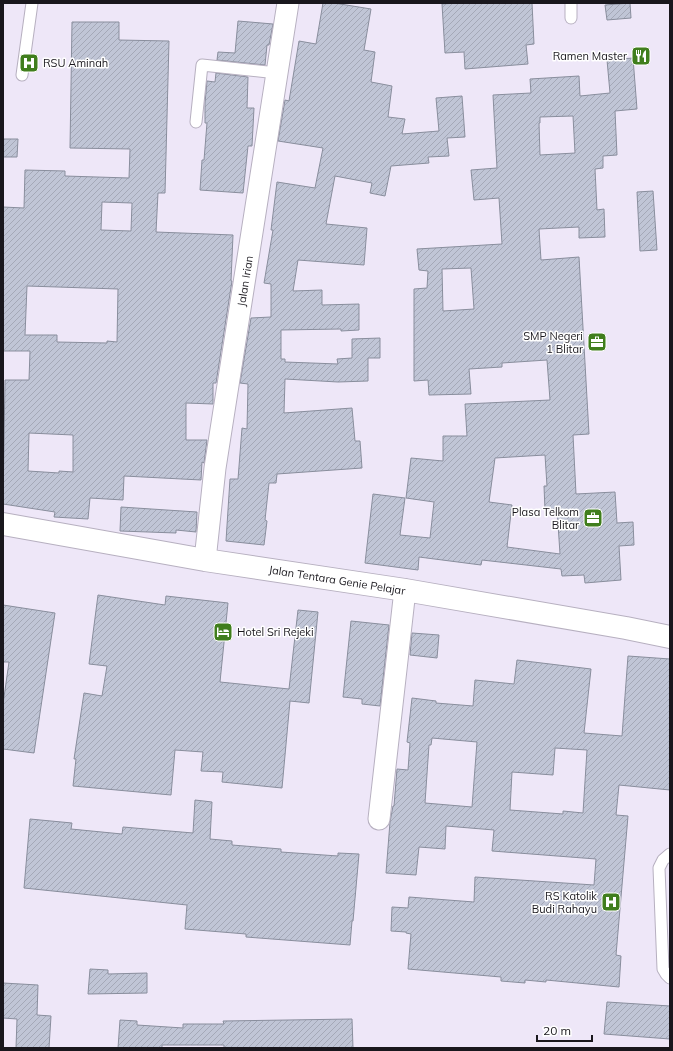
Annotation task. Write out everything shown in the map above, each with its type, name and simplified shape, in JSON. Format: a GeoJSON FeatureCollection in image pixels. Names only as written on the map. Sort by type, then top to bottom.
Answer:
{"type":"FeatureCollection","features":[{"type":"Feature","properties":{"kind":"main road","name":"Jalan Tentara Genie Pelajar"},"geometry":{"type":"LineString","coordinates":[[3,524],[205,560],[405,590],[670,637]]}},
{"type":"Feature","properties":{"kind":"street","name":"Jalan Irian"},"geometry":{"type":"LineString","coordinates":[[205,560],[216,468],[288,3]]}},
{"type":"Feature","properties":{"kind":"street"},"geometry":{"type":"LineString","coordinates":[[379,819],[405,590]]}},
{"type":"Feature","properties":{"kind":"lane"},"geometry":{"type":"LineString","coordinates":[[22,75],[32,3]]}},
{"type":"Feature","properties":{"kind":"lane"},"geometry":{"type":"LineString","coordinates":[[571,3],[571,18]]}},
{"type":"Feature","properties":{"kind":"lane"},"geometry":{"type":"LineString","coordinates":[[196,122],[202,66],[277,73]]}},
{"type":"Feature","properties":{"kind":"lane"},"geometry":{"type":"LineString","coordinates":[[670,854],[663,860],[659,868],[663,969],[670,978]]}},
{"type":"Feature","properties":{"kind":"building"},"geometry":{"type":"Polygon","coordinates":[[[323,3],[334,3],[371,9],[364,50],[375,52],[371,82],[392,86],[388,117],[405,119],[402,134],[439,131],[436,98],[462,96],[465,137],[447,138],[449,156],[428,157],[429,163],[391,166],[385,196],[370,193],[372,183],[335,176],[326,224],[367,228],[364,265],[298,260],[293,291],[322,290],[322,305],[359,304],[359,330],[281,330],[281,359],[285,359],[285,362],[338,364],[337,359],[352,358],[352,339],[380,338],[380,358],[368,358],[368,381],[338,382],[285,379],[284,413],[352,408],[355,441],[360,441],[362,468],[277,474],[276,483],[269,483],[264,545],[226,541],[230,479],[238,479],[242,428],[247,429],[248,384],[240,383],[251,318],[271,317],[271,284],[264,283],[273,230],[271,230],[277,182],[315,188],[323,148],[278,141],[285,100],[289,101],[299,41],[316,44],[323,3]]]}},
{"type":"Feature","properties":{"kind":"building"},"geometry":{"type":"Polygon","coordinates":[[[532,3],[534,44],[526,45],[528,64],[465,69],[464,52],[445,53],[442,4],[532,3]]]}},
{"type":"Feature","properties":{"kind":"building"},"geometry":{"type":"Polygon","coordinates":[[[630,3],[631,18],[607,20],[605,5],[630,3]]]}},
{"type":"Feature","properties":{"kind":"building"},"geometry":{"type":"Polygon","coordinates":[[[238,21],[273,24],[269,45],[267,45],[265,65],[217,60],[218,52],[235,53],[238,21]]]}},
{"type":"Feature","properties":{"kind":"building"},"geometry":{"type":"Polygon","coordinates":[[[72,22],[119,22],[119,40],[169,41],[165,193],[158,193],[156,232],[233,235],[232,281],[216,383],[213,383],[213,404],[186,403],[186,440],[207,440],[204,463],[202,462],[201,480],[124,476],[123,500],[90,498],[88,519],[54,517],[55,512],[3,504],[5,380],[29,380],[30,351],[3,351],[3,207],[24,208],[25,170],[65,171],[65,176],[129,178],[130,149],[70,148],[72,22]],[[102,202],[101,230],[131,231],[132,203],[102,202]],[[27,286],[25,335],[57,335],[57,342],[117,342],[118,289],[27,286]],[[29,433],[28,471],[59,473],[59,471],[73,472],[73,435],[29,433]]]}},
{"type":"Feature","properties":{"kind":"building"},"geometry":{"type":"Polygon","coordinates":[[[633,58],[637,109],[615,111],[617,155],[603,156],[603,168],[595,169],[597,210],[604,209],[605,237],[579,238],[579,227],[539,229],[541,260],[579,257],[589,434],[573,435],[576,494],[615,492],[617,523],[633,522],[634,545],[619,546],[621,580],[585,583],[584,575],[562,576],[561,569],[482,560],[481,565],[419,557],[418,570],[365,563],[373,494],[405,498],[400,535],[430,538],[434,502],[406,498],[411,458],[443,461],[443,436],[467,436],[465,404],[550,400],[547,360],[502,363],[502,367],[469,369],[471,394],[429,395],[428,380],[414,381],[414,289],[427,288],[428,271],[419,270],[417,249],[502,244],[499,198],[474,200],[471,170],[497,168],[493,95],[531,93],[530,79],[579,76],[580,96],[610,93],[607,60],[633,58]],[[573,116],[540,117],[540,155],[575,153],[573,116]],[[471,268],[442,269],[443,311],[474,309],[471,268]],[[545,455],[495,458],[489,502],[512,505],[507,547],[560,554],[557,509],[545,510],[544,486],[547,486],[545,455]]]}},
{"type":"Feature","properties":{"kind":"building"},"geometry":{"type":"Polygon","coordinates":[[[216,73],[248,77],[247,108],[254,108],[252,146],[248,146],[243,193],[200,190],[207,123],[205,123],[205,103],[207,81],[215,82],[216,73]]]}},
{"type":"Feature","properties":{"kind":"building"},"geometry":{"type":"Polygon","coordinates":[[[3,139],[18,139],[17,157],[3,157],[3,139]]]}},
{"type":"Feature","properties":{"kind":"building"},"geometry":{"type":"Polygon","coordinates":[[[653,191],[657,250],[640,251],[637,192],[653,191]]]}},
{"type":"Feature","properties":{"kind":"building"},"geometry":{"type":"Polygon","coordinates":[[[121,507],[197,512],[196,532],[176,530],[176,533],[120,531],[121,507]]]}},
{"type":"Feature","properties":{"kind":"building"},"geometry":{"type":"Polygon","coordinates":[[[98,595],[165,605],[166,596],[228,603],[220,682],[289,689],[298,610],[318,612],[309,703],[290,701],[282,788],[222,782],[223,772],[201,771],[203,752],[175,750],[171,795],[73,786],[76,759],[74,759],[84,693],[102,696],[107,666],[89,664],[98,595]]]}},
{"type":"Feature","properties":{"kind":"building"},"geometry":{"type":"Polygon","coordinates":[[[3,605],[55,613],[34,753],[3,749],[3,704],[9,662],[3,662],[3,605]]]}},
{"type":"Feature","properties":{"kind":"building"},"geometry":{"type":"Polygon","coordinates":[[[351,621],[389,625],[380,706],[362,704],[362,699],[343,697],[351,621]]]}},
{"type":"Feature","properties":{"kind":"building"},"geometry":{"type":"Polygon","coordinates":[[[412,633],[439,635],[437,658],[410,655],[412,633]]]}},
{"type":"Feature","properties":{"kind":"building"},"geometry":{"type":"Polygon","coordinates":[[[628,656],[670,659],[670,790],[619,785],[616,815],[628,816],[616,955],[621,956],[619,987],[546,980],[546,982],[525,980],[525,983],[501,981],[501,977],[408,969],[411,934],[406,932],[391,931],[392,907],[408,908],[409,897],[474,902],[475,877],[594,885],[596,859],[492,851],[494,830],[446,826],[445,849],[419,847],[416,875],[386,873],[390,822],[394,806],[397,769],[408,770],[410,743],[407,742],[412,698],[436,701],[436,703],[473,706],[475,680],[514,684],[517,660],[591,669],[584,733],[622,736],[628,656]],[[432,738],[431,745],[429,745],[425,803],[472,807],[477,742],[432,738]],[[555,748],[553,775],[512,772],[510,810],[563,814],[563,811],[583,813],[587,750],[555,748]]]}},
{"type":"Feature","properties":{"kind":"building"},"geometry":{"type":"Polygon","coordinates":[[[195,800],[212,802],[210,839],[232,841],[232,845],[281,849],[281,852],[338,856],[338,853],[359,854],[350,945],[246,937],[246,934],[185,929],[187,905],[24,888],[30,819],[72,823],[71,829],[122,834],[123,827],[193,833],[195,800]]]}},
{"type":"Feature","properties":{"kind":"building"},"geometry":{"type":"Polygon","coordinates":[[[90,969],[108,970],[108,974],[147,973],[147,993],[88,994],[90,969]]]}},
{"type":"Feature","properties":{"kind":"building"},"geometry":{"type":"Polygon","coordinates":[[[3,983],[38,985],[37,1015],[51,1016],[49,1048],[16,1048],[17,1019],[3,1018],[3,983]]]}},
{"type":"Feature","properties":{"kind":"building"},"geometry":{"type":"Polygon","coordinates":[[[607,1002],[670,1006],[670,1039],[604,1034],[607,1002]]]}},
{"type":"Feature","properties":{"kind":"building"},"geometry":{"type":"Polygon","coordinates":[[[352,1019],[353,1048],[224,1048],[224,1045],[162,1045],[162,1048],[118,1048],[120,1020],[137,1021],[137,1025],[183,1028],[183,1024],[224,1024],[223,1021],[352,1019]]]}},
{"type":"Feature","properties":{"kind":"place","name":"Ramen Master"},"geometry":{"type":"Point","coordinates":[641,56]}},
{"type":"Feature","properties":{"kind":"place","name":"RSU Aminah"},"geometry":{"type":"Point","coordinates":[29,63]}},
{"type":"Feature","properties":{"kind":"place","name":"SMP Negeri 1 Blitar"},"geometry":{"type":"Point","coordinates":[597,342]}},
{"type":"Feature","properties":{"kind":"place","name":"Plasa Telkom Blitar"},"geometry":{"type":"Point","coordinates":[593,518]}},
{"type":"Feature","properties":{"kind":"place","name":"Hotel Sri Rejeki"},"geometry":{"type":"Point","coordinates":[223,632]}},
{"type":"Feature","properties":{"kind":"place","name":"RS Katolik Budi Rahayu"},"geometry":{"type":"Point","coordinates":[611,902]}}]}
